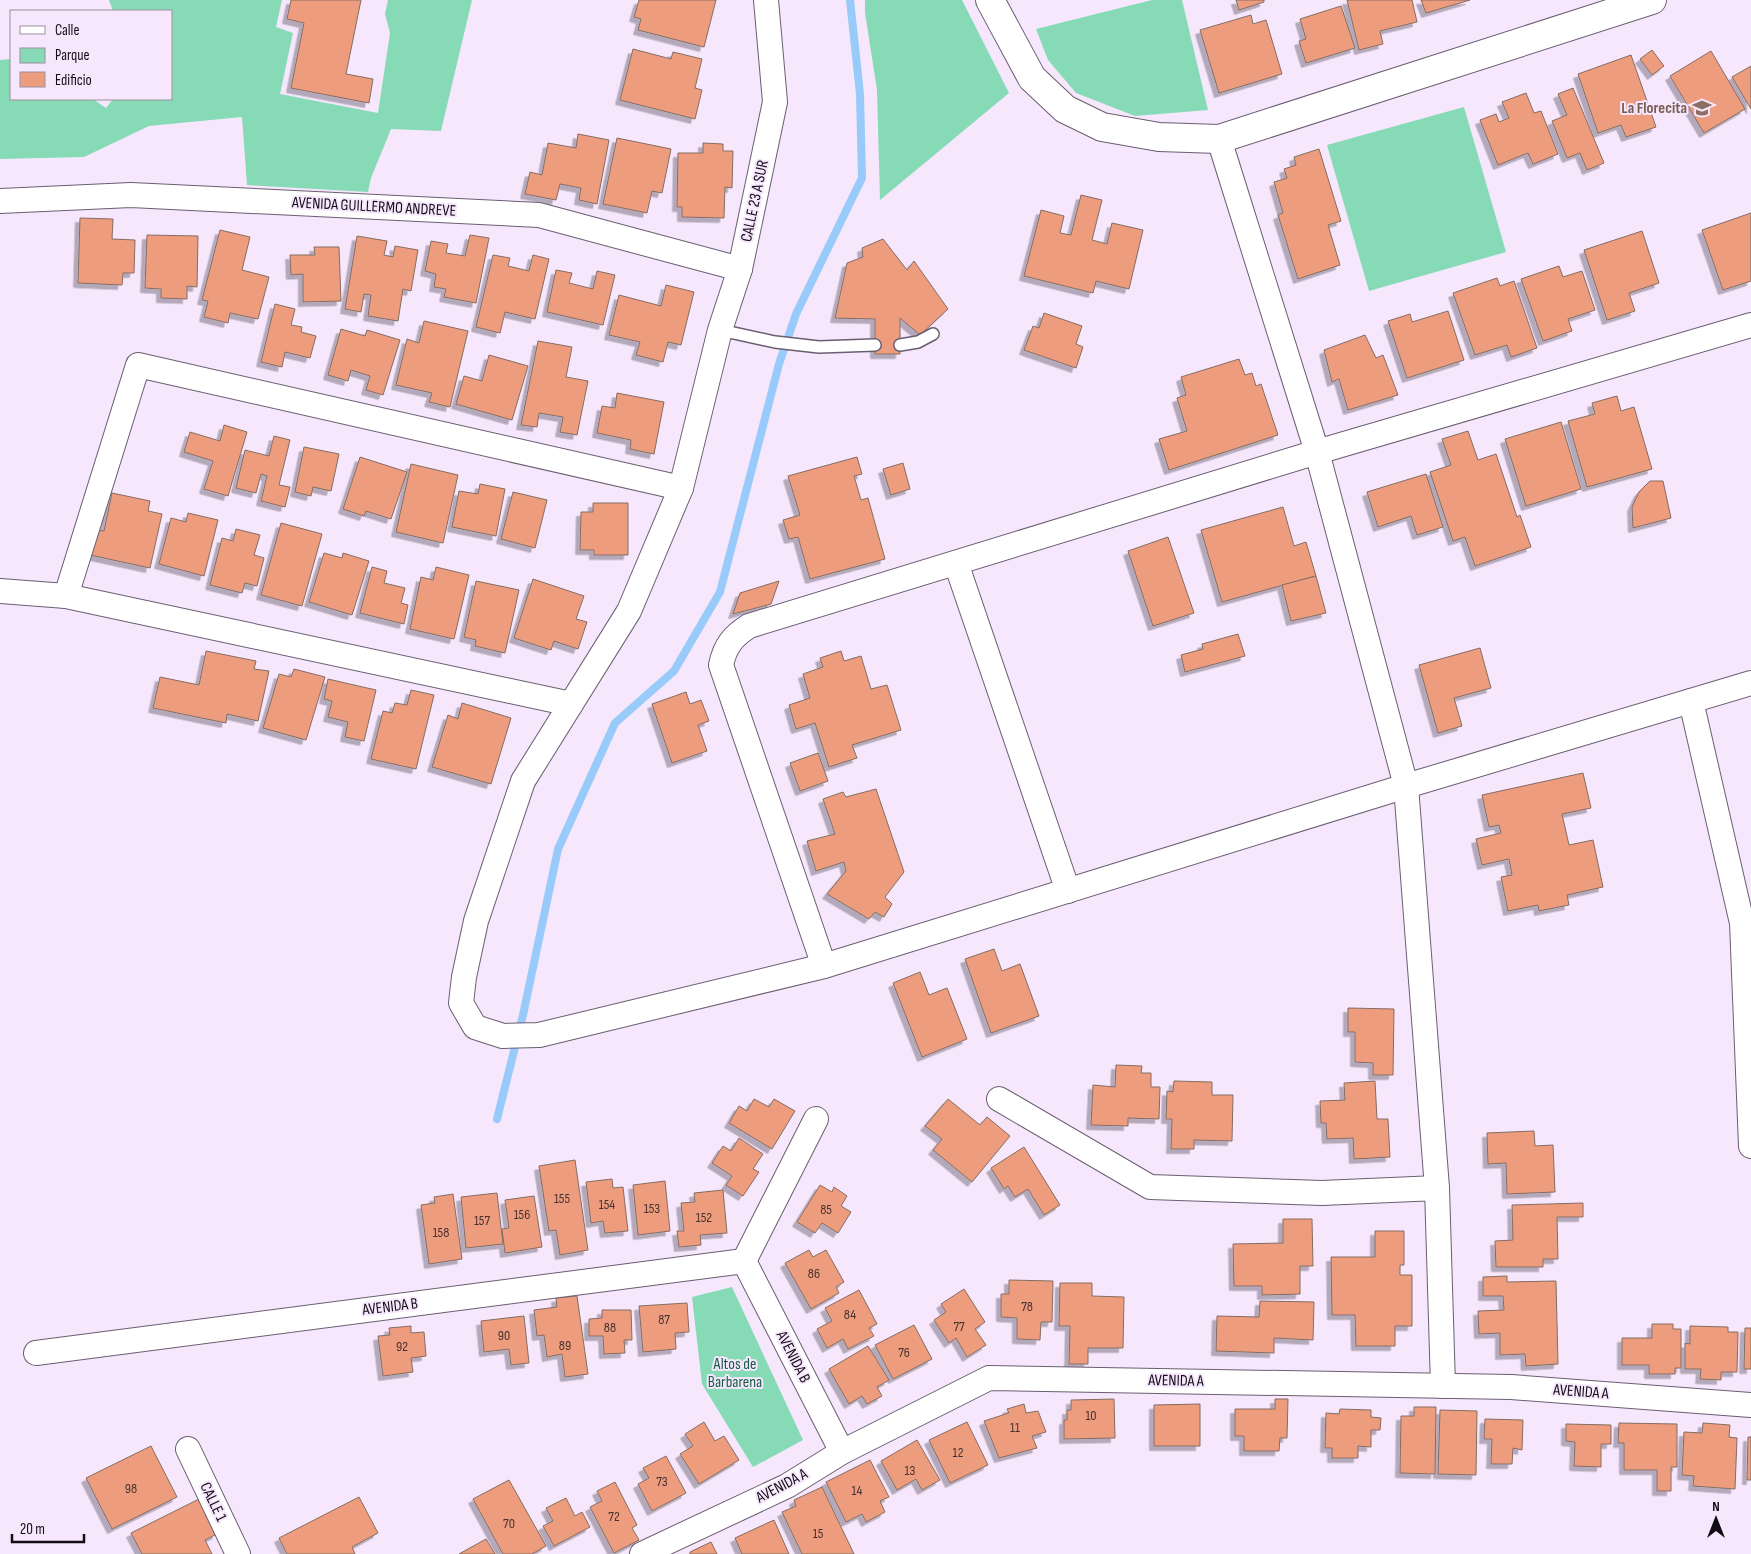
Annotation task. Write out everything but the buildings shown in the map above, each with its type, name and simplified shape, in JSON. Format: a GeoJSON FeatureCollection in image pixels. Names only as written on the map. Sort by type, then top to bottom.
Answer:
{"type":"FeatureCollection","features":[{"type":"Feature","properties":{"kind":"street","name":"CALLE 23 A SUR"},"geometry":{"type":"LineString","coordinates":[[766,0],[775,102],[740,269],[720,330],[681,488],[629,612],[523,782],[476,922],[461,1003],[475,1027],[503,1036],[539,1035],[824,966],[1406,786],[1751,683]]}},
{"type":"Feature","properties":{"kind":"street"},"geometry":{"type":"LineString","coordinates":[[990,0],[1032,78],[1065,109],[1102,127],[1159,137],[1219,139],[1652,0]]}},
{"type":"Feature","properties":{"kind":"street"},"geometry":{"type":"LineString","coordinates":[[1219,139],[1317,452],[1406,786],[1437,1188],[1443,1386]]}},
{"type":"Feature","properties":{"kind":"street","name":"AVENIDA GUILLERMO ANDREVE"},"geometry":{"type":"LineString","coordinates":[[0,201],[131,195],[539,215],[740,269]]}},
{"type":"Feature","properties":{"kind":"street"},"geometry":{"type":"LineString","coordinates":[[824,966],[721,665],[724,653],[730,642],[749,626],[1317,452],[1751,325]]}},
{"type":"Feature","properties":{"kind":"street"},"geometry":{"type":"LineString","coordinates":[[66,596],[138,365],[681,488]]}},
{"type":"Feature","properties":{"kind":"street"},"geometry":{"type":"LineString","coordinates":[[956,563],[1068,891]]}},
{"type":"Feature","properties":{"kind":"street"},"geometry":{"type":"LineString","coordinates":[[0,591],[66,596],[571,704]]}},
{"type":"Feature","properties":{"kind":"street"},"geometry":{"type":"LineString","coordinates":[[1691,701],[1742,924],[1751,1146]]}},
{"type":"Feature","properties":{"kind":"street"},"geometry":{"type":"LineString","coordinates":[[999,1100],[1150,1187],[1322,1193],[1437,1188]]}},
{"type":"Feature","properties":{"kind":"street"},"geometry":{"type":"LineString","coordinates":[[744,1262],[816,1120]]}},
{"type":"Feature","properties":{"kind":"street","name":"AVENIDA B"},"geometry":{"type":"LineString","coordinates":[[36,1353],[744,1262],[842,1452]]}},
{"type":"Feature","properties":{"kind":"street","name":"AVENIDA A"},"geometry":{"type":"LineString","coordinates":[[642,1554],[787,1486],[842,1452],[989,1378],[1511,1387],[1751,1405]]}},
{"type":"Feature","properties":{"kind":"street","name":"CALLE 1"},"geometry":{"type":"LineString","coordinates":[[188,1449],[238,1554]]}},
{"type":"Feature","properties":{"kind":"lane"},"geometry":{"type":"LineString","coordinates":[[720,330],[775,342],[819,347],[875,345]]}},
{"type":"Feature","properties":{"kind":"lane"},"geometry":{"type":"LineString","coordinates":[[900,345],[918,342],[933,334]]}},
{"type":"Feature","properties":{"kind":"green space"},"geometry":{"type":"Polygon","coordinates":[[[109,0],[282,0],[276,27],[293,33],[280,94],[378,113],[390,33],[385,14],[388,0],[472,0],[441,131],[391,129],[371,178],[368,192],[247,185],[242,117],[149,126],[84,157],[0,159],[0,60],[10,59],[10,100],[94,100],[106,108],[112,100],[172,100],[172,10],[113,10],[109,0]]]}},
{"type":"Feature","properties":{"kind":"green space"},"geometry":{"type":"Polygon","coordinates":[[[865,0],[962,0],[1009,93],[880,200],[877,90],[865,13],[865,0]]]}},
{"type":"Feature","properties":{"kind":"green space"},"geometry":{"type":"Polygon","coordinates":[[[1152,0],[1182,0],[1208,110],[1135,116],[1076,93],[1048,60],[1036,29],[1152,0]]]}},
{"type":"Feature","properties":{"kind":"green space"},"geometry":{"type":"Polygon","coordinates":[[[1464,107],[1506,252],[1369,291],[1327,145],[1464,107]]]}},
{"type":"Feature","properties":{"kind":"green space","name":"Altos de Barbarena"},"geometry":{"type":"Polygon","coordinates":[[[732,1287],[803,1440],[753,1467],[702,1384],[692,1297],[732,1287]]]}},
{"type":"Feature","properties":{"kind":"waterway"},"geometry":{"type":"LineString","coordinates":[[497,1119],[523,1015],[558,849],[615,723],[674,671],[720,592],[779,364],[796,314],[862,178],[860,94],[850,0]]}},
{"type":"Feature","properties":{"kind":"place","name":"La Florecita"},"geometry":{"type":"Point","coordinates":[1702,108]}}]}
